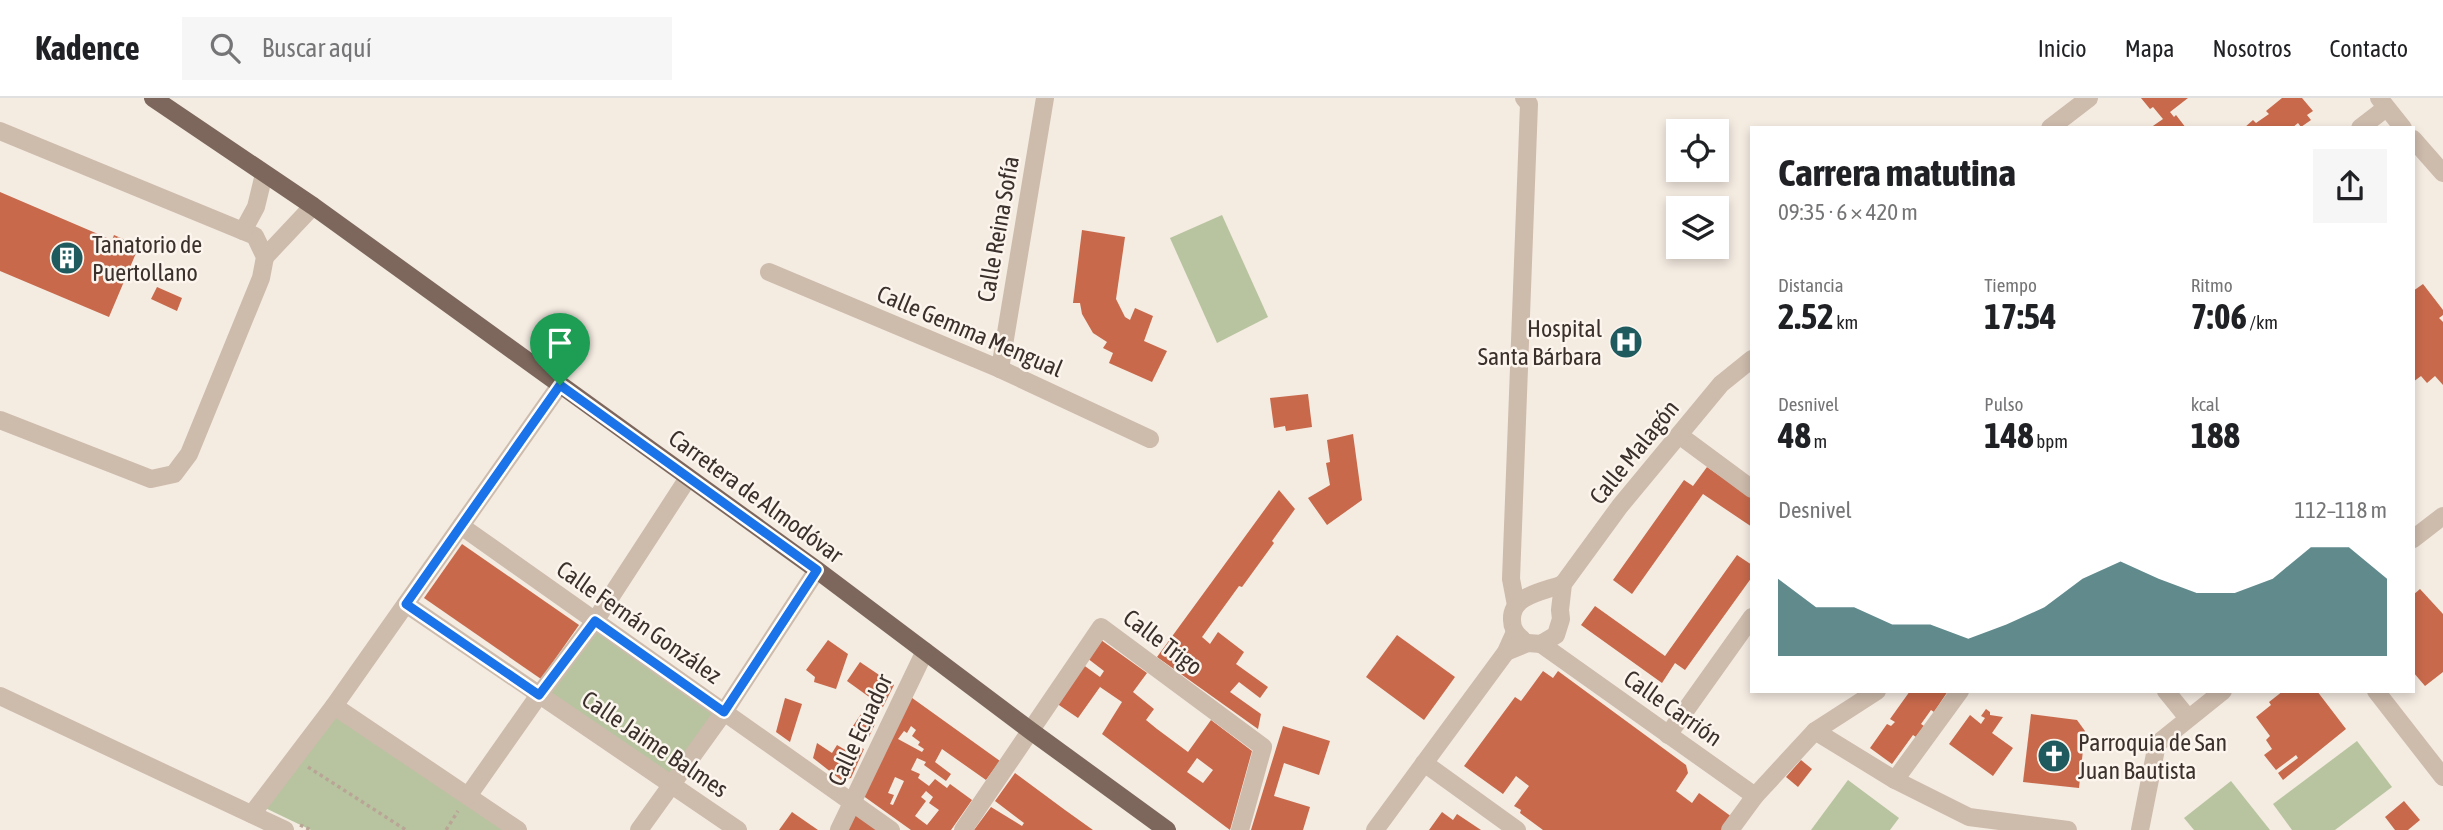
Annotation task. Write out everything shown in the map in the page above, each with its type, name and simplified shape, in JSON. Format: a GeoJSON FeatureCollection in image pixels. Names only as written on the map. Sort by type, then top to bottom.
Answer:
{"type":"FeatureCollection","features":[{"type":"Feature","properties":{"kind":"main road","name":"Carretera de Almodóvar"},"geometry":{"type":"LineString","coordinates":[[153,98],[313,206],[817,570],[1163,829]]}},
{"type":"Feature","properties":{"kind":"street","name":"Calle Reina Sofía"},"geometry":{"type":"LineString","coordinates":[[1000,369],[1045,98]]}},
{"type":"Feature","properties":{"kind":"street"},"geometry":{"type":"LineString","coordinates":[[2053,126],[2089,98]]}},
{"type":"Feature","properties":{"kind":"street"},"geometry":{"type":"LineString","coordinates":[[1528,598],[1511,579],[1530,100]]}},
{"type":"Feature","properties":{"kind":"street"},"geometry":{"type":"LineString","coordinates":[[2362,126],[2382,103],[2401,126]]}},
{"type":"Feature","properties":{"kind":"street"},"geometry":{"type":"LineString","coordinates":[[0,131],[255,236],[265,257]]}},
{"type":"Feature","properties":{"kind":"street"},"geometry":{"type":"LineString","coordinates":[[2415,141],[2443,173]]}},
{"type":"Feature","properties":{"kind":"street"},"geometry":{"type":"LineString","coordinates":[[243,231],[256,208],[264,174]]}},
{"type":"Feature","properties":{"kind":"street"},"geometry":{"type":"LineString","coordinates":[[0,420],[150,479],[174,474],[189,454],[261,278],[265,257],[313,206]]}},
{"type":"Feature","properties":{"kind":"street","name":"Calle Gemma Mengual"},"geometry":{"type":"LineString","coordinates":[[769,272],[1000,369],[1150,439]]}},
{"type":"Feature","properties":{"kind":"street","name":"Calle Malagón"},"geometry":{"type":"LineString","coordinates":[[1535,638],[1560,627],[1563,584],[1619,506],[1721,384],[1750,361]]}},
{"type":"Feature","properties":{"kind":"street"},"geometry":{"type":"LineString","coordinates":[[252,814],[334,706],[560,385]]}},
{"type":"Feature","properties":{"kind":"street"},"geometry":{"type":"LineString","coordinates":[[1679,435],[1750,488]]}},
{"type":"Feature","properties":{"kind":"street"},"geometry":{"type":"LineString","coordinates":[[468,796],[595,621],[688,478]]}},
{"type":"Feature","properties":{"kind":"street"},"geometry":{"type":"LineString","coordinates":[[2415,537],[2443,516]]}},
{"type":"Feature","properties":{"kind":"street","name":"Calle Fernán González"},"geometry":{"type":"LineString","coordinates":[[461,526],[891,830]]}},
{"type":"Feature","properties":{"kind":"street"},"geometry":{"type":"LineString","coordinates":[[639,830],[724,712],[817,570]]}},
{"type":"Feature","properties":{"kind":"street"},"geometry":{"type":"LineString","coordinates":[[1535,638],[1512,624],[1512,613],[1528,598],[1563,584]]}},
{"type":"Feature","properties":{"kind":"street"},"geometry":{"type":"LineString","coordinates":[[1528,598],[1548,597],[1560,610]]}},
{"type":"Feature","properties":{"kind":"street","name":"Calle Jaime Balmes"},"geometry":{"type":"LineString","coordinates":[[406,604],[671,783],[730,827]]}},
{"type":"Feature","properties":{"kind":"street"},"geometry":{"type":"LineString","coordinates":[[1668,735],[1750,620]]}},
{"type":"Feature","properties":{"kind":"street","name":"Calle Trigo"},"geometry":{"type":"LineString","coordinates":[[1031,731],[1101,627],[1263,747],[1240,830]]}},
{"type":"Feature","properties":{"kind":"street"},"geometry":{"type":"LineString","coordinates":[[1376,830],[1506,652],[1535,638]]}},
{"type":"Feature","properties":{"kind":"street","name":"Calle Carrión"},"geometry":{"type":"LineString","coordinates":[[1535,638],[1755,796]]}},
{"type":"Feature","properties":{"kind":"street","name":"Calle Ecuador"},"geometry":{"type":"LineString","coordinates":[[839,830],[925,651]]}},
{"type":"Feature","properties":{"kind":"street"},"geometry":{"type":"LineString","coordinates":[[1730,830],[1755,796],[1815,731],[1874,693]]}},
{"type":"Feature","properties":{"kind":"street"},"geometry":{"type":"LineString","coordinates":[[1895,780],[1959,693]]}},
{"type":"Feature","properties":{"kind":"street"},"geometry":{"type":"LineString","coordinates":[[2168,693],[2188,718]]}},
{"type":"Feature","properties":{"kind":"street"},"geometry":{"type":"LineString","coordinates":[[2140,830],[2157,744],[2220,693]]}},
{"type":"Feature","properties":{"kind":"street"},"geometry":{"type":"LineString","coordinates":[[2377,693],[2443,777]]}},
{"type":"Feature","properties":{"kind":"street"},"geometry":{"type":"LineString","coordinates":[[0,696],[285,830]]}},
{"type":"Feature","properties":{"kind":"street"},"geometry":{"type":"LineString","coordinates":[[334,706],[518,830]]}},
{"type":"Feature","properties":{"kind":"street"},"geometry":{"type":"LineString","coordinates":[[963,830],[1031,731]]}},
{"type":"Feature","properties":{"kind":"street"},"geometry":{"type":"LineString","coordinates":[[1815,731],[1895,780],[1969,817],[2068,830]]}},
{"type":"Feature","properties":{"kind":"street"},"geometry":{"type":"LineString","coordinates":[[1424,763],[1517,830]]}},
{"type":"Feature","properties":{"kind":"path"},"geometry":{"type":"LineString","coordinates":[[295,758],[406,830]]}},
{"type":"Feature","properties":{"kind":"path"},"geometry":{"type":"LineString","coordinates":[[446,830],[468,796]]}},
{"type":"Feature","properties":{"kind":"green space"},"geometry":{"type":"Polygon","coordinates":[[[1222,215],[1268,317],[1217,343],[1170,238],[1222,215]]]}},
{"type":"Feature","properties":{"kind":"green space"},"geometry":{"type":"Polygon","coordinates":[[[595,621],[724,712],[671,783],[539,695],[595,621]]]}},
{"type":"Feature","properties":{"kind":"green space"},"geometry":{"type":"Polygon","coordinates":[[[334,706],[518,830],[311,830],[259,805],[334,706]]]}},
{"type":"Feature","properties":{"kind":"green space"},"geometry":{"type":"Polygon","coordinates":[[[2357,741],[2392,787],[2335,830],[2292,830],[2273,804],[2357,741]]]}},
{"type":"Feature","properties":{"kind":"green space"},"geometry":{"type":"Polygon","coordinates":[[[1848,780],[1899,818],[1890,830],[1811,830],[1848,780]]]}},
{"type":"Feature","properties":{"kind":"green space"},"geometry":{"type":"Polygon","coordinates":[[[2231,781],[2270,830],[2194,830],[2184,818],[2231,781]]]}},
{"type":"Feature","properties":{"kind":"building"},"geometry":{"type":"Polygon","coordinates":[[[2141,98],[2188,98],[2170,112],[2184,126],[2153,126],[2163,119],[2153,107],[2150,109],[2141,98]]]}},
{"type":"Feature","properties":{"kind":"building"},"geometry":{"type":"Polygon","coordinates":[[[2282,98],[2302,98],[2313,111],[2307,115],[2311,120],[2302,126],[2298,123],[2294,126],[2246,126],[2253,120],[2256,123],[2269,114],[2266,111],[2282,98]]]}},
{"type":"Feature","properties":{"kind":"building","name":"Tanatorio de Puertollano"},"geometry":{"type":"Polygon","coordinates":[[[0,192],[112,240],[114,235],[139,246],[109,317],[0,271],[0,192]]]}},
{"type":"Feature","properties":{"kind":"building"},"geometry":{"type":"Polygon","coordinates":[[[1082,230],[1125,237],[1116,299],[1125,317],[1130,320],[1135,308],[1153,316],[1144,341],[1167,351],[1152,382],[1109,363],[1113,353],[1103,348],[1107,342],[1093,333],[1082,314],[1080,303],[1073,303],[1082,230]]]}},
{"type":"Feature","properties":{"kind":"building"},"geometry":{"type":"Polygon","coordinates":[[[2423,284],[2443,310],[2443,315],[2439,318],[2443,322],[2443,385],[2435,376],[2427,383],[2421,376],[2415,380],[2415,290],[2423,284]]]}},
{"type":"Feature","properties":{"kind":"building"},"geometry":{"type":"Polygon","coordinates":[[[157,287],[182,298],[177,311],[151,299],[157,287]]]}},
{"type":"Feature","properties":{"kind":"building"},"geometry":{"type":"Polygon","coordinates":[[[1308,394],[1312,427],[1286,431],[1285,426],[1274,428],[1270,398],[1308,394]]]}},
{"type":"Feature","properties":{"kind":"building"},"geometry":{"type":"Polygon","coordinates":[[[1353,434],[1362,500],[1327,525],[1308,498],[1330,485],[1326,463],[1330,462],[1327,440],[1353,434]]]}},
{"type":"Feature","properties":{"kind":"building"},"geometry":{"type":"Polygon","coordinates":[[[1707,467],[1750,497],[1750,526],[1703,494],[1632,594],[1613,580],[1684,480],[1693,486],[1707,467]]]}},
{"type":"Feature","properties":{"kind":"building"},"geometry":{"type":"Polygon","coordinates":[[[1279,490],[1295,509],[1272,541],[1274,543],[1202,637],[1210,644],[1218,632],[1244,652],[1236,664],[1268,687],[1260,698],[1239,682],[1230,692],[1261,714],[1258,729],[1157,657],[1279,490]]]}},
{"type":"Feature","properties":{"kind":"building"},"geometry":{"type":"Polygon","coordinates":[[[462,544],[579,625],[541,679],[424,598],[462,544]]]}},
{"type":"Feature","properties":{"kind":"building"},"geometry":{"type":"Polygon","coordinates":[[[1737,555],[1750,564],[1750,580],[1685,670],[1675,663],[1662,683],[1581,625],[1595,606],[1665,656],[1737,555]]]}},
{"type":"Feature","properties":{"kind":"building"},"geometry":{"type":"Polygon","coordinates":[[[2420,589],[2443,614],[2443,672],[2425,686],[2415,674],[2415,593],[2420,589]]]}},
{"type":"Feature","properties":{"kind":"building"},"geometry":{"type":"Polygon","coordinates":[[[1397,635],[1455,677],[1424,720],[1366,677],[1397,635]]]}},
{"type":"Feature","properties":{"kind":"building"},"geometry":{"type":"Polygon","coordinates":[[[828,640],[848,654],[836,689],[814,682],[815,677],[806,670],[828,640]]]}},
{"type":"Feature","properties":{"kind":"building"},"geometry":{"type":"Polygon","coordinates":[[[1101,640],[1147,673],[1133,692],[1154,709],[1146,720],[1188,752],[1211,720],[1252,751],[1230,830],[1102,734],[1122,702],[1100,687],[1078,718],[1056,703],[1082,664],[1100,677],[1104,671],[1087,658],[1101,640]],[[1197,758],[1187,772],[1203,783],[1213,770],[1197,758]]]}},
{"type":"Feature","properties":{"kind":"building"},"geometry":{"type":"Polygon","coordinates":[[[860,662],[894,685],[883,707],[847,681],[860,662]]]}},
{"type":"Feature","properties":{"kind":"building"},"geometry":{"type":"Polygon","coordinates":[[[1543,671],[1553,678],[1558,671],[1686,765],[1688,773],[1676,791],[1692,803],[1699,793],[1732,817],[1722,830],[1543,830],[1514,806],[1529,786],[1516,776],[1503,794],[1464,766],[1515,697],[1521,701],[1543,671]]]}},
{"type":"Feature","properties":{"kind":"building"},"geometry":{"type":"Polygon","coordinates":[[[1909,693],[1947,693],[1934,712],[1931,710],[1921,724],[1924,726],[1916,737],[1913,735],[1892,764],[1870,748],[1887,724],[1891,726],[1895,722],[1890,719],[1909,693]]]}},
{"type":"Feature","properties":{"kind":"building"},"geometry":{"type":"Polygon","coordinates":[[[2280,693],[2319,693],[2346,729],[2283,780],[2278,773],[2298,758],[2296,755],[2276,770],[2264,755],[2272,749],[2266,740],[2270,736],[2256,717],[2271,705],[2269,702],[2280,693]]]}},
{"type":"Feature","properties":{"kind":"building"},"geometry":{"type":"Polygon","coordinates":[[[908,695],[1000,761],[986,780],[942,749],[935,762],[951,774],[946,781],[924,765],[926,762],[917,758],[911,770],[920,774],[918,778],[929,786],[935,779],[947,788],[950,784],[972,800],[951,830],[911,830],[862,795],[908,695]],[[911,726],[907,733],[904,731],[898,739],[922,752],[924,749],[918,745],[920,742],[912,736],[916,730],[911,726]],[[895,777],[888,793],[894,795],[890,804],[893,805],[904,781],[895,777]],[[926,791],[921,797],[926,801],[915,816],[927,825],[939,810],[929,803],[933,797],[926,791]]]}},
{"type":"Feature","properties":{"kind":"building"},"geometry":{"type":"Polygon","coordinates":[[[785,698],[802,704],[790,742],[776,732],[785,698]]]}},
{"type":"Feature","properties":{"kind":"building"},"geometry":{"type":"Polygon","coordinates":[[[1986,709],[1990,715],[2003,717],[1992,733],[2013,748],[1993,776],[1949,744],[1970,715],[1981,724],[1985,718],[1981,716],[1986,709]]]}},
{"type":"Feature","properties":{"kind":"building"},"geometry":{"type":"Polygon","coordinates":[[[861,714],[875,724],[869,737],[853,726],[861,714]]]}},
{"type":"Feature","properties":{"kind":"building","name":"Parroquia de San Juan Bautista"},"geometry":{"type":"Polygon","coordinates":[[[2031,714],[2077,720],[2085,731],[2079,788],[2023,782],[2031,714]]]}},
{"type":"Feature","properties":{"kind":"building"},"geometry":{"type":"Polygon","coordinates":[[[1283,726],[1330,741],[1319,775],[1284,763],[1274,796],[1310,807],[1303,830],[1251,830],[1283,726]]]}},
{"type":"Feature","properties":{"kind":"building"},"geometry":{"type":"Polygon","coordinates":[[[817,743],[832,753],[837,745],[847,751],[853,743],[864,749],[851,778],[841,780],[813,758],[817,743]]]}},
{"type":"Feature","properties":{"kind":"building"},"geometry":{"type":"Polygon","coordinates":[[[1801,760],[1812,769],[1798,787],[1786,777],[1801,760]]]}},
{"type":"Feature","properties":{"kind":"building"},"geometry":{"type":"Polygon","coordinates":[[[1015,773],[1093,830],[974,830],[991,807],[1022,826],[1024,823],[995,801],[1015,773]]]}},
{"type":"Feature","properties":{"kind":"building"},"geometry":{"type":"Polygon","coordinates":[[[2404,801],[2420,820],[2408,830],[2395,830],[2385,817],[2404,801]]]}},
{"type":"Feature","properties":{"kind":"building"},"geometry":{"type":"Polygon","coordinates":[[[792,812],[818,830],[779,830],[792,812]]]}},
{"type":"Feature","properties":{"kind":"building"},"geometry":{"type":"Polygon","coordinates":[[[855,812],[879,830],[847,830],[855,812]]]}},
{"type":"Feature","properties":{"kind":"building"},"geometry":{"type":"Polygon","coordinates":[[[1442,812],[1453,820],[1457,814],[1481,830],[1429,830],[1442,812]]]}},
{"type":"Feature","properties":{"kind":"place","name":"Tanatorio de Puertollano"},"geometry":{"type":"Point","coordinates":[67,258]}},
{"type":"Feature","properties":{"kind":"place","name":"Hospital Santa Bárbara"},"geometry":{"type":"Point","coordinates":[1626,342]}},
{"type":"Feature","properties":{"kind":"place","name":"Parroquia de San Juan Bautista"},"geometry":{"type":"Point","coordinates":[2054,756]}},
{"type":"Feature","properties":{"kind":"route"},"geometry":{"type":"LineString","coordinates":[[560,385],[817,570],[724,712],[595,621],[539,695],[406,604],[560,385]]}}]}
